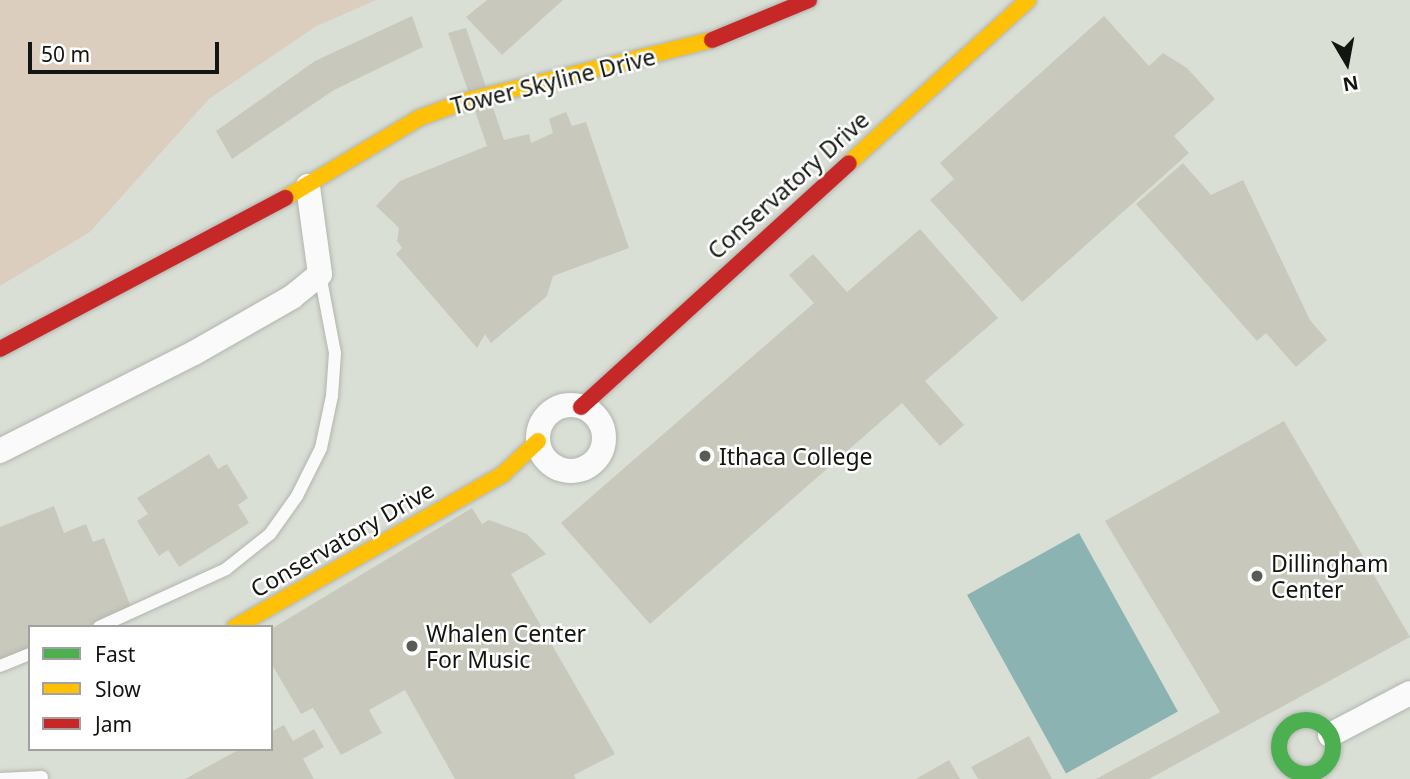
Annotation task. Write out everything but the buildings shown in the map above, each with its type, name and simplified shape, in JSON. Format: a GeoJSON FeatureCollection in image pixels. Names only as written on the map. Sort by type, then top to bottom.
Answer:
{"type":"FeatureCollection","features":[{"type":"Feature","properties":{"kind":"street","name":"Tower Skyline Drive"},"geometry":{"type":"LineString","coordinates":[[0,349],[309,186],[374,140],[419,118],[465,101],[719,38],[809,0]]}},
{"type":"Feature","properties":{"kind":"street","name":"Conservatory Drive"},"geometry":{"type":"LineString","coordinates":[[581,407],[1028,0]]}},
{"type":"Feature","properties":{"kind":"street"},"geometry":{"type":"LineString","coordinates":[[0,451],[194,353],[292,297],[320,274],[309,186]]}},
{"type":"Feature","properties":{"kind":"street"},"geometry":{"type":"LineString","coordinates":[[569,405],[581,407],[601,422],[603,448],[587,467],[561,469],[542,453],[538,441],[546,417],[569,405]]}},
{"type":"Feature","properties":{"kind":"street","name":"Conservatory Drive"},"geometry":{"type":"LineString","coordinates":[[239,625],[503,474],[538,441]]}},
{"type":"Feature","properties":{"kind":"street"},"geometry":{"type":"LineString","coordinates":[[1331,735],[1410,693]]}},
{"type":"Feature","properties":{"kind":"lane"},"geometry":{"type":"LineString","coordinates":[[103,625],[226,569],[270,534],[297,496],[321,448],[332,396],[335,353],[320,274]]}},
{"type":"Feature","properties":{"kind":"lane"},"geometry":{"type":"LineString","coordinates":[[0,666],[28,655]]}},
{"type":"Feature","properties":{"kind":"lane"},"geometry":{"type":"LineString","coordinates":[[0,779],[42,778]]}},
{"type":"Feature","properties":{"kind":"shaded area"},"geometry":{"type":"Polygon","coordinates":[[[0,0],[376,0],[315,27],[209,99],[90,232],[0,286],[0,0]]]}},
{"type":"Feature","properties":{"kind":"water"},"geometry":{"type":"Polygon","coordinates":[[[1079,533],[1178,711],[1066,773],[967,595],[1079,533]]]}},
{"type":"Feature","properties":{"kind":"traffic: fast"},"geometry":{"type":"LineString","coordinates":[[1306,720],[1325,728],[1333,747],[1325,766],[1306,774],[1287,766],[1279,747],[1287,728],[1306,720]]}},
{"type":"Feature","properties":{"kind":"traffic: slow"},"geometry":{"type":"LineString","coordinates":[[849,163],[1028,0]]}},
{"type":"Feature","properties":{"kind":"traffic: slow"},"geometry":{"type":"LineString","coordinates":[[285,198],[419,118],[465,101],[712,40]]}},
{"type":"Feature","properties":{"kind":"traffic: slow"},"geometry":{"type":"LineString","coordinates":[[239,625],[503,474],[538,441]]}},
{"type":"Feature","properties":{"kind":"traffic: jam"},"geometry":{"type":"LineString","coordinates":[[712,40],[809,0]]}},
{"type":"Feature","properties":{"kind":"traffic: jam"},"geometry":{"type":"LineString","coordinates":[[581,407],[849,163]]}},
{"type":"Feature","properties":{"kind":"traffic: jam"},"geometry":{"type":"LineString","coordinates":[[0,349],[285,198]]}},
{"type":"Feature","properties":{"kind":"place","name":"Ithaca College"},"geometry":{"type":"Point","coordinates":[705,456]}},
{"type":"Feature","properties":{"kind":"place","name":"Dillingham Center"},"geometry":{"type":"Point","coordinates":[1257,576]}},
{"type":"Feature","properties":{"kind":"place","name":"Whalen Center For Music"},"geometry":{"type":"Point","coordinates":[412,646]}}]}
